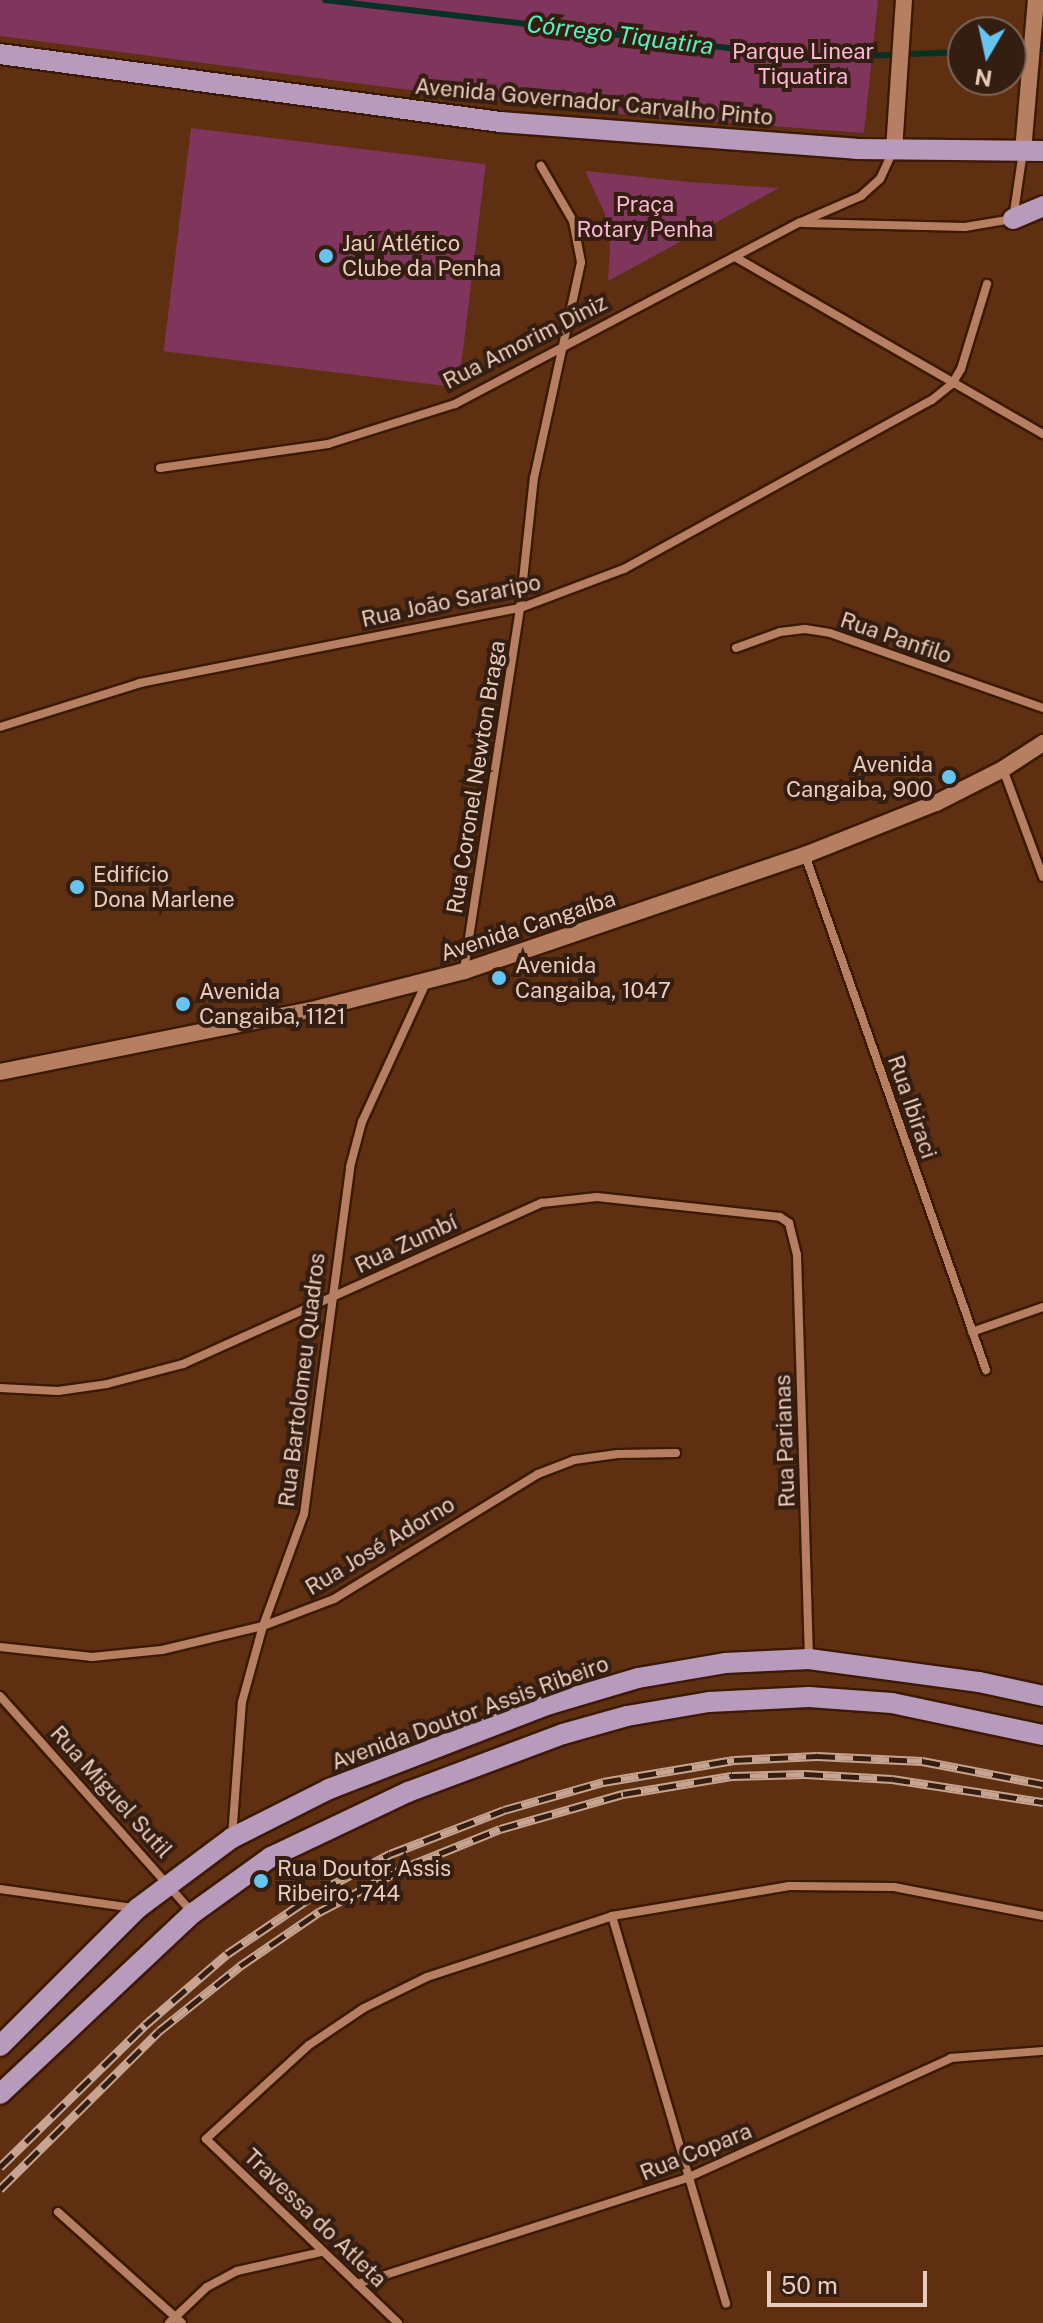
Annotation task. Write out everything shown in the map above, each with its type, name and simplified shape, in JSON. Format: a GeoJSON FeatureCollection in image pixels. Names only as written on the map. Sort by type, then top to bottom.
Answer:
{"type":"FeatureCollection","features":[{"type":"Feature","properties":{"kind":"main road","name":"Rua Amorim Diniz"},"geometry":{"type":"LineString","coordinates":[[894,150],[904,0]]}},
{"type":"Feature","properties":{"kind":"main road"},"geometry":{"type":"LineString","coordinates":[[1033,151],[1027,100],[1036,0]]}},
{"type":"Feature","properties":{"kind":"main road","name":"Avenida Governador Carvalho Pinto"},"geometry":{"type":"LineString","coordinates":[[0,54],[500,122],[894,150],[1033,151]]}},
{"type":"Feature","properties":{"kind":"main road"},"geometry":{"type":"LineString","coordinates":[[1013,219],[1043,206]]}},
{"type":"Feature","properties":{"kind":"main road","name":"Avenida Cangaíba"},"geometry":{"type":"LineString","coordinates":[[0,1072],[304,1012],[464,971],[805,855],[936,803],[1003,769],[1043,743]]}},
{"type":"Feature","properties":{"kind":"main road","name":"Avenida Doutor Assis Ribeiro"},"geometry":{"type":"LineString","coordinates":[[0,2046],[138,1908],[232,1838],[329,1789],[547,1705],[638,1678],[725,1663],[809,1659],[979,1682],[1043,1696]]}},
{"type":"Feature","properties":{"kind":"main road"},"geometry":{"type":"LineString","coordinates":[[0,2094],[193,1913],[261,1863],[319,1831],[408,1792],[549,1739],[627,1716],[709,1702],[809,1697],[892,1703],[1043,1735]]}},
{"type":"Feature","properties":{"kind":"street","name":"Rua Amorim Diniz"},"geometry":{"type":"LineString","coordinates":[[160,468],[328,444],[455,404],[799,223],[871,189],[894,150]]}},
{"type":"Feature","properties":{"kind":"street"},"geometry":{"type":"LineString","coordinates":[[1013,219],[1033,151]]}},
{"type":"Feature","properties":{"kind":"street","name":"Rua Coronel Newton Braga"},"geometry":{"type":"LineString","coordinates":[[464,971],[520,608],[534,478],[558,352],[581,262],[573,221],[541,166]]}},
{"type":"Feature","properties":{"kind":"street","name":"Rua Amorim Diniz"},"geometry":{"type":"LineString","coordinates":[[799,223],[965,227],[1013,219]]}},
{"type":"Feature","properties":{"kind":"street"},"geometry":{"type":"LineString","coordinates":[[735,257],[1043,434]]}},
{"type":"Feature","properties":{"kind":"street","name":"Rua João Sararipo"},"geometry":{"type":"LineString","coordinates":[[0,727],[140,683],[520,608],[624,569],[932,400],[952,384],[969,350],[987,284]]}},
{"type":"Feature","properties":{"kind":"street","name":"Rua Panfilo"},"geometry":{"type":"LineString","coordinates":[[736,648],[780,632],[805,629],[830,633],[1043,708]]}},
{"type":"Feature","properties":{"kind":"street"},"geometry":{"type":"LineString","coordinates":[[1003,769],[1043,877]]}},
{"type":"Feature","properties":{"kind":"street","name":"Rua Ibiraci"},"geometry":{"type":"LineString","coordinates":[[805,855],[986,1370]]}},
{"type":"Feature","properties":{"kind":"street","name":"Rua Bartolomeu Quadros"},"geometry":{"type":"LineString","coordinates":[[232,1838],[242,1702],[263,1626],[304,1514],[350,1167],[362,1122],[427,981]]}},
{"type":"Feature","properties":{"kind":"street","name":"Rua Zumbí"},"geometry":{"type":"LineString","coordinates":[[0,1388],[58,1391],[107,1384],[183,1364],[515,1213],[569,1197],[768,1213],[789,1223]]}},
{"type":"Feature","properties":{"kind":"street","name":"Rua Parianas"},"geometry":{"type":"LineString","coordinates":[[789,1223],[797,1255],[809,1659]]}},
{"type":"Feature","properties":{"kind":"street"},"geometry":{"type":"LineString","coordinates":[[972,1332],[1043,1307]]}},
{"type":"Feature","properties":{"kind":"street","name":"Rua José Adorno"},"geometry":{"type":"LineString","coordinates":[[0,1647],[92,1657],[162,1650],[263,1626],[334,1599],[538,1474],[574,1460],[618,1454],[676,1453]]}},
{"type":"Feature","properties":{"kind":"street","name":"Rua Miguel Sutil"},"geometry":{"type":"LineString","coordinates":[[0,1696],[193,1913]]}},
{"type":"Feature","properties":{"kind":"street"},"geometry":{"type":"LineString","coordinates":[[726,2304],[612,1916],[789,1886],[849,1884],[957,1897],[1043,1916]]}},
{"type":"Feature","properties":{"kind":"street"},"geometry":{"type":"LineString","coordinates":[[0,1889],[138,1908]]}},
{"type":"Feature","properties":{"kind":"street","name":"Travessa do Atleta"},"geometry":{"type":"LineString","coordinates":[[398,2323],[206,2139],[309,2045],[364,2008],[427,1977],[612,1916]]}},
{"type":"Feature","properties":{"kind":"street","name":"Rua Copara"},"geometry":{"type":"LineString","coordinates":[[357,2284],[687,2178],[951,2058],[1043,2051]]}},
{"type":"Feature","properties":{"kind":"street"},"geometry":{"type":"LineString","coordinates":[[58,2212],[175,2321],[207,2287],[237,2271],[321,2252]]}},
{"type":"Feature","properties":{"kind":"green space","name":"Parque Linear Tiquatira"},"geometry":{"type":"Polygon","coordinates":[[[0,0],[878,0],[864,133],[639,116],[385,87],[0,36],[0,0]]]}},
{"type":"Feature","properties":{"kind":"green space","name":"Jaú Atlético Clube da Penha"},"geometry":{"type":"Polygon","coordinates":[[[191,128],[486,164],[458,388],[164,351],[191,128]]]}},
{"type":"Feature","properties":{"kind":"green space","name":"Praça Rotary Penha"},"geometry":{"type":"Polygon","coordinates":[[[585,171],[779,188],[608,281],[610,249],[605,214],[585,171]]]}},
{"type":"Feature","properties":{"kind":"waterway","name":"Córrego Tiquatira"},"geometry":{"type":"LineString","coordinates":[[325,0],[808,58],[947,53]]}},
{"type":"Feature","properties":{"kind":"waterway","name":"Córrego Tiquatira"},"geometry":{"type":"LineString","coordinates":[[1027,50],[1043,49]]}},
{"type":"Feature","properties":{"kind":"railway"},"geometry":{"type":"LineString","coordinates":[[0,2167],[145,2025],[227,1954],[320,1891],[390,1854],[504,1810],[603,1782],[734,1760],[817,1756],[922,1761],[1043,1784]]}},
{"type":"Feature","properties":{"kind":"railway"},"geometry":{"type":"LineString","coordinates":[[0,2189],[159,2031],[240,1966],[319,1912],[406,1867],[500,1829],[623,1794],[732,1776],[805,1774],[892,1779],[1043,1802]]}},
{"type":"Feature","properties":{"kind":"place","name":"Jaú Atlético Clube da Penha"},"geometry":{"type":"Point","coordinates":[326,256]}},
{"type":"Feature","properties":{"kind":"place","name":"Avenida Cangaiba, 900"},"geometry":{"type":"Point","coordinates":[949,777]}},
{"type":"Feature","properties":{"kind":"place","name":"Edifício Dona Marlene"},"geometry":{"type":"Point","coordinates":[77,887]}},
{"type":"Feature","properties":{"kind":"place","name":"Avenida Cangaiba, 1047"},"geometry":{"type":"Point","coordinates":[499,978]}},
{"type":"Feature","properties":{"kind":"place","name":"Avenida Cangaiba, 1121"},"geometry":{"type":"Point","coordinates":[183,1004]}},
{"type":"Feature","properties":{"kind":"place","name":"Rua Doutor Assis Ribeiro, 744"},"geometry":{"type":"Point","coordinates":[261,1881]}}]}
